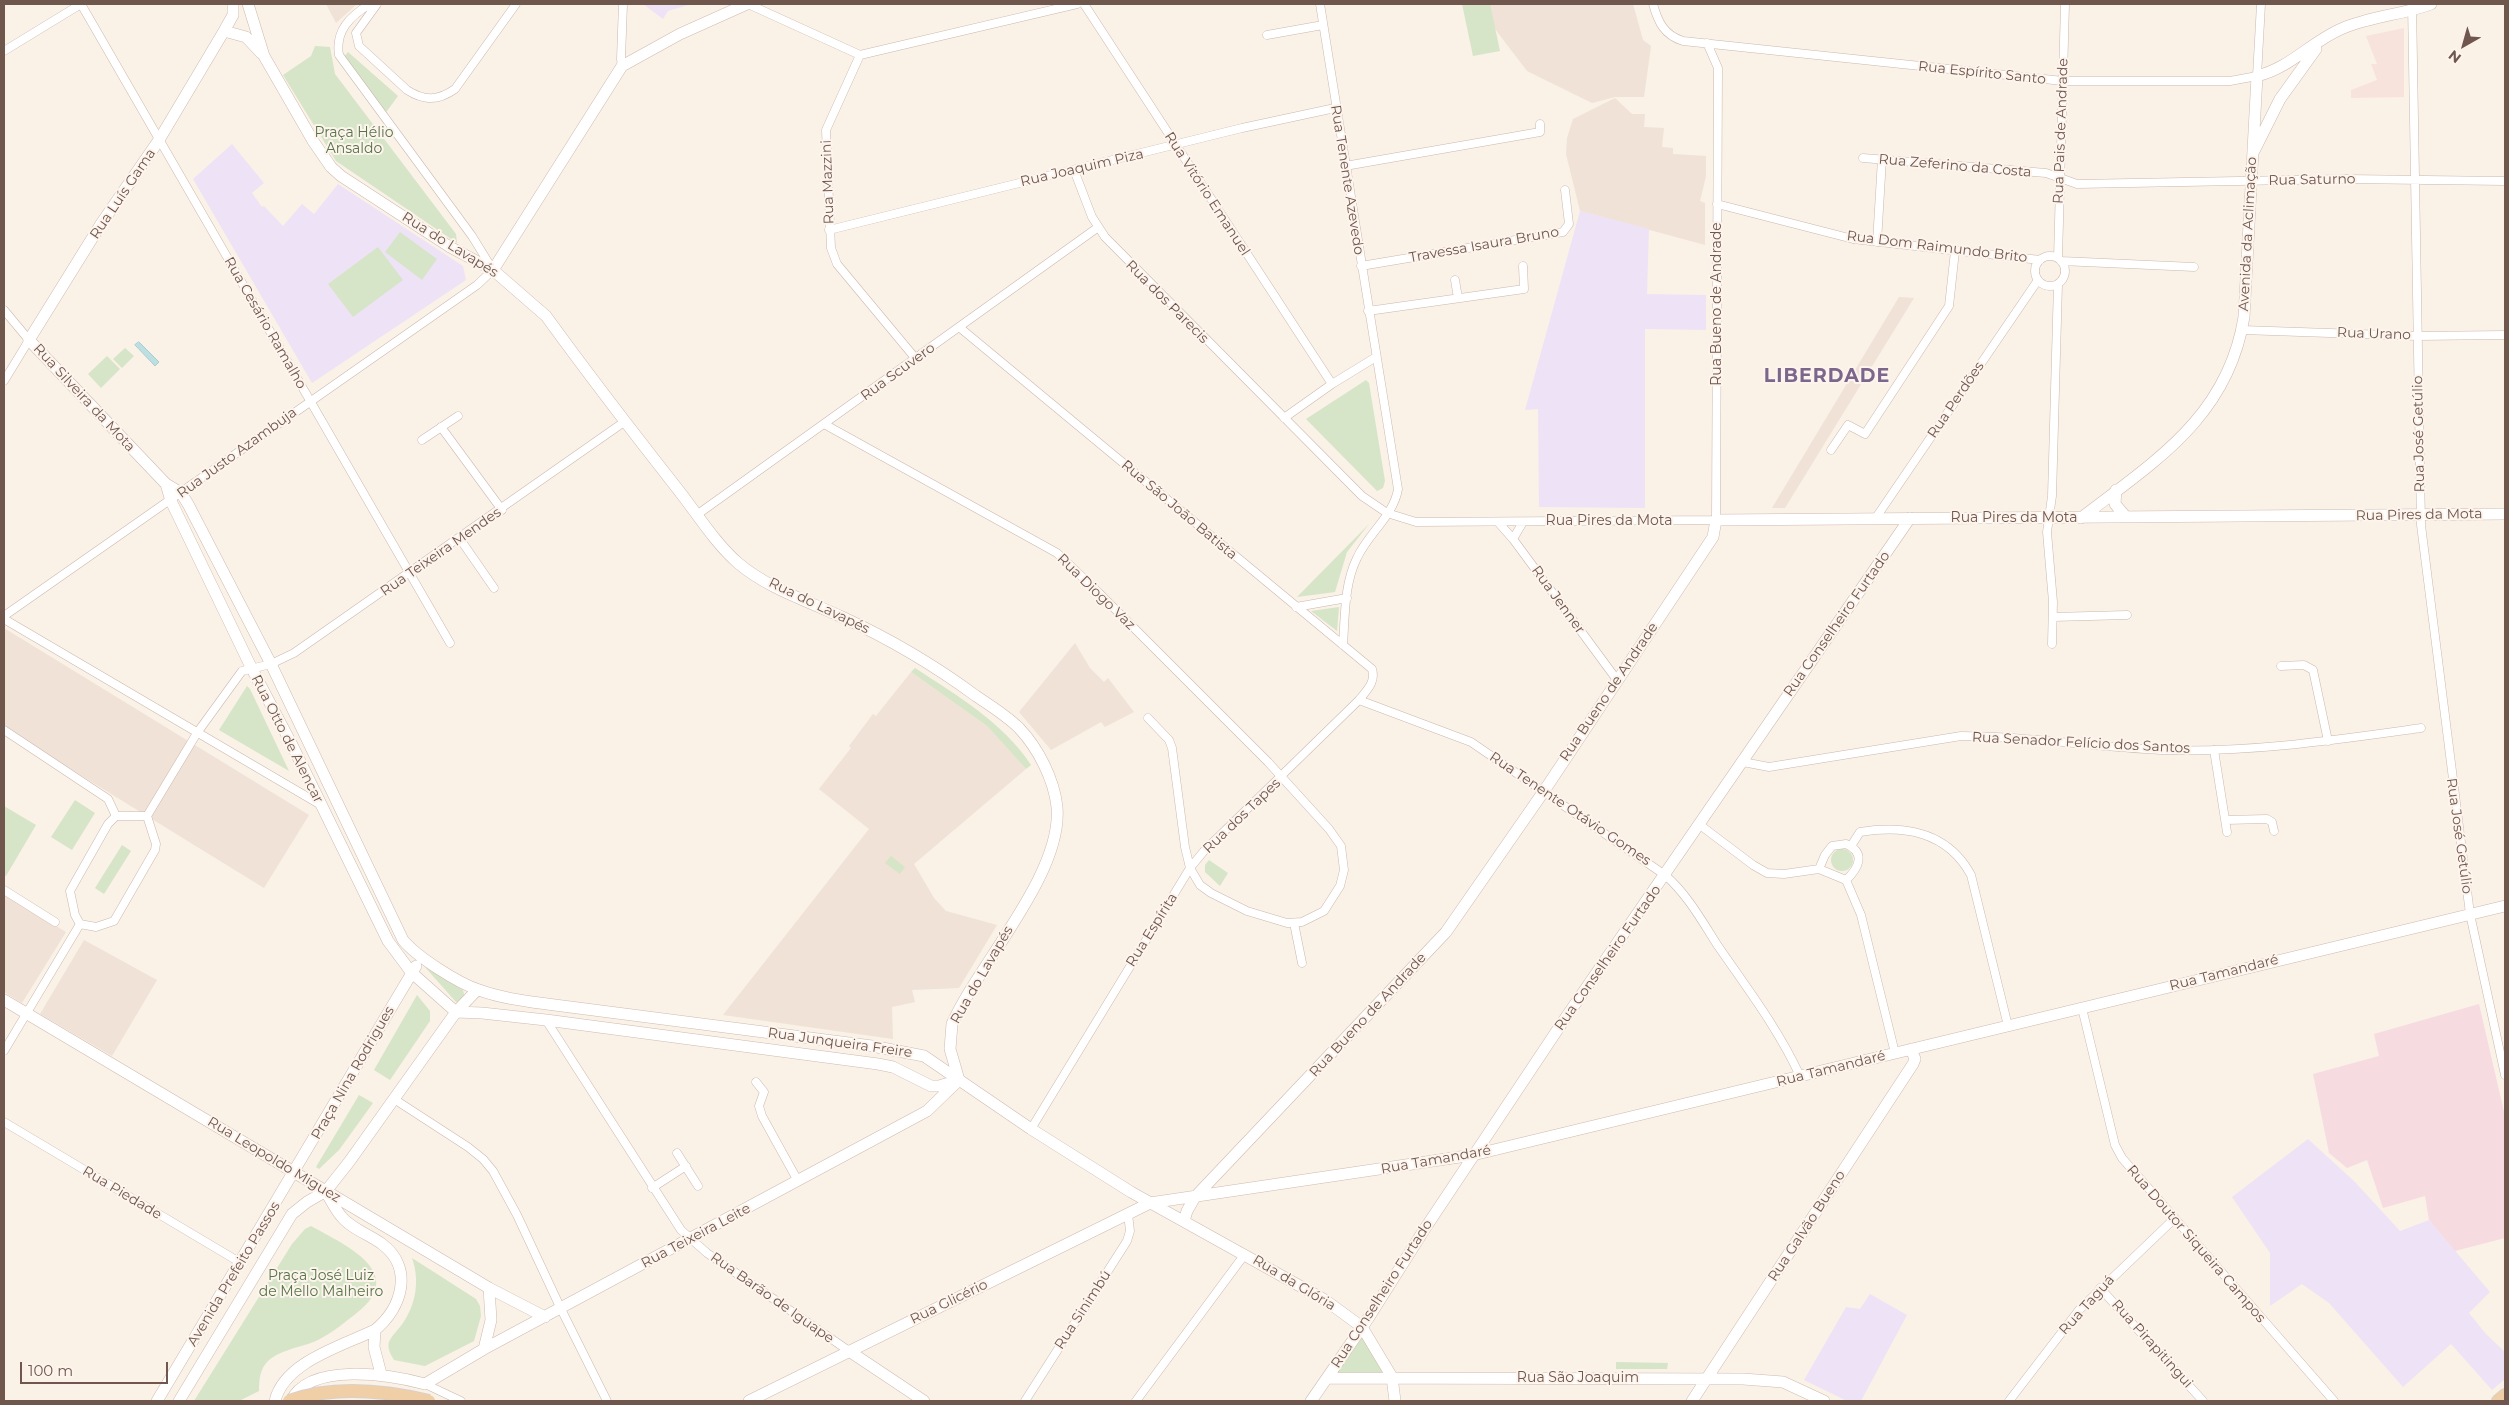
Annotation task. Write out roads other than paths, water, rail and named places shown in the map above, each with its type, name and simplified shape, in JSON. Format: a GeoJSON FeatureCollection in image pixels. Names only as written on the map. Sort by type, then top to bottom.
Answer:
{"type":"FeatureCollection","features":[{"type":"Feature","properties":{"kind":"main road"},"geometry":{"type":"LineString","coordinates":[[290,1401],[306,1395],[334,1391],[402,1395],[428,1401]]}},
{"type":"Feature","properties":{"kind":"main road"},"geometry":{"type":"LineString","coordinates":[[2498,1401],[2505,1395]]}},
{"type":"Feature","properties":{"kind":"street"},"geometry":{"type":"LineString","coordinates":[[4,51],[81,4]]}},
{"type":"Feature","properties":{"kind":"street","name":"Rua Cesário Ramalho"},"geometry":{"type":"LineString","coordinates":[[81,4],[450,643]]}},
{"type":"Feature","properties":{"kind":"street","name":"Rua Luís Gama"},"geometry":{"type":"LineString","coordinates":[[4,381],[101,224],[159,140],[233,15],[233,4]]}},
{"type":"Feature","properties":{"kind":"street","name":"Rua do Lavapés"},"geometry":{"type":"LineString","coordinates":[[248,4],[264,56],[313,141],[331,167],[341,176],[443,242],[493,270],[546,316],[624,422],[738,563],[754,574],[889,639],[929,663],[1018,728],[1041,760],[1053,788],[1057,806],[1056,825],[1049,852],[1036,885],[952,1024],[950,1049],[960,1080]]}},
{"type":"Feature","properties":{"kind":"street"},"geometry":{"type":"LineString","coordinates":[[370,4],[354,15],[338,37],[339,55],[472,236],[493,270],[622,66],[680,34],[747,4],[860,56],[1077,4]]}},
{"type":"Feature","properties":{"kind":"street"},"geometry":{"type":"LineString","coordinates":[[378,4],[356,33],[359,46],[407,90],[416,95],[435,99],[455,89],[516,4]]}},
{"type":"Feature","properties":{"kind":"street"},"geometry":{"type":"LineString","coordinates":[[622,66],[620,59],[623,4]]}},
{"type":"Feature","properties":{"kind":"street","name":"Rua Vitório Emanuel"},"geometry":{"type":"LineString","coordinates":[[1084,4],[1332,384]]}},
{"type":"Feature","properties":{"kind":"street","name":"Rua Tenente Azevedo"},"geometry":{"type":"LineString","coordinates":[[1320,4],[1335,108],[1398,488],[1395,502],[1357,557],[1350,575],[1343,645]]}},
{"type":"Feature","properties":{"kind":"street","name":"Rua Espírito Santo"},"geometry":{"type":"LineString","coordinates":[[1653,4],[1657,18],[1667,33],[1684,41],[2063,81],[2230,81],[2257,76]]}},
{"type":"Feature","properties":{"kind":"street","name":"Rua Pais de Andrade"},"geometry":{"type":"LineString","coordinates":[[2060,259],[2060,177],[2065,4]]}},
{"type":"Feature","properties":{"kind":"street"},"geometry":{"type":"LineString","coordinates":[[2261,4],[2257,76],[2276,71],[2340,29],[2375,17],[2431,4]]}},
{"type":"Feature","properties":{"kind":"street","name":"Rua José Getúlio"},"geometry":{"type":"LineString","coordinates":[[2412,7],[2420,515],[2470,914],[2502,1045],[2505,1075]]}},
{"type":"Feature","properties":{"kind":"street"},"geometry":{"type":"LineString","coordinates":[[1268,35],[1323,26]]}},
{"type":"Feature","properties":{"kind":"street"},"geometry":{"type":"LineString","coordinates":[[224,31],[246,37],[264,56]]}},
{"type":"Feature","properties":{"kind":"street"},"geometry":{"type":"LineString","coordinates":[[2252,157],[2287,87],[2327,36]]}},
{"type":"Feature","properties":{"kind":"street","name":"Rua Bueno de Andrade"},"geometry":{"type":"LineString","coordinates":[[1184,1221],[1186,1211],[1195,1197],[1446,932],[1544,791],[1713,537],[1716,520],[1718,68],[1707,43]]}},
{"type":"Feature","properties":{"kind":"street","name":"Rua Mazzini"},"geometry":{"type":"LineString","coordinates":[[860,56],[826,130],[829,230],[833,257],[916,359]]}},
{"type":"Feature","properties":{"kind":"street","name":"Avenida da Aclimação"},"geometry":{"type":"LineString","coordinates":[[2081,518],[2194,425],[2213,402],[2228,372],[2242,330],[2257,76]]}},
{"type":"Feature","properties":{"kind":"street","name":"Rua Joaquim Piza"},"geometry":{"type":"LineString","coordinates":[[829,230],[1335,108]]}},
{"type":"Feature","properties":{"kind":"street"},"geometry":{"type":"LineString","coordinates":[[1345,166],[1540,132],[1540,124]]}},
{"type":"Feature","properties":{"kind":"street","name":"Rua Zeferino da Costa"},"geometry":{"type":"LineString","coordinates":[[1863,158],[2047,174],[2060,177]]}},
{"type":"Feature","properties":{"kind":"street"},"geometry":{"type":"LineString","coordinates":[[1878,242],[1882,159]]}},
{"type":"Feature","properties":{"kind":"street","name":"Rua dos Parecis"},"geometry":{"type":"LineString","coordinates":[[1074,170],[1097,228],[1176,311],[1362,496],[1388,513]]}},
{"type":"Feature","properties":{"kind":"street","name":"Rua Saturno"},"geometry":{"type":"LineString","coordinates":[[2060,177],[2077,184],[2415,179],[2505,181]]}},
{"type":"Feature","properties":{"kind":"street","name":"Travessa Isaura Bruno"},"geometry":{"type":"LineString","coordinates":[[1361,266],[1563,232],[1569,224],[1564,190]]}},
{"type":"Feature","properties":{"kind":"street","name":"Rua Dom Raimundo Brito"},"geometry":{"type":"LineString","coordinates":[[1717,204],[1853,239],[2040,260]]}},
{"type":"Feature","properties":{"kind":"street","name":"Rua Scuvero"},"geometry":{"type":"LineString","coordinates":[[698,514],[1097,228]]}},
{"type":"Feature","properties":{"kind":"street"},"geometry":{"type":"LineString","coordinates":[[1831,450],[1848,425],[1864,434],[1949,306],[1955,251]]}},
{"type":"Feature","properties":{"kind":"street"},"geometry":{"type":"LineString","coordinates":[[2058,284],[2047,286],[2038,280],[2035,270],[2040,260],[2046,256],[2060,259],[2194,267]]}},
{"type":"Feature","properties":{"kind":"street"},"geometry":{"type":"LineString","coordinates":[[2052,644],[2053,617],[2047,532],[2052,496],[2058,284],[2064,274],[2060,259]]}},
{"type":"Feature","properties":{"kind":"street"},"geometry":{"type":"LineString","coordinates":[[1368,311],[1525,288],[1523,266]]}},
{"type":"Feature","properties":{"kind":"street","name":"Rua Justo Azambuja"},"geometry":{"type":"LineString","coordinates":[[4,617],[477,285],[493,270]]}},
{"type":"Feature","properties":{"kind":"street"},"geometry":{"type":"LineString","coordinates":[[1455,280],[1458,298]]}},
{"type":"Feature","properties":{"kind":"street","name":"Rua Perdões"},"geometry":{"type":"LineString","coordinates":[[1875,519],[2038,280]]}},
{"type":"Feature","properties":{"kind":"street","name":"Rua Silveira da Mota"},"geometry":{"type":"LineString","coordinates":[[4,310],[29,340],[166,484],[181,494]]}},
{"type":"Feature","properties":{"kind":"street","name":"Rua São João Batista"},"geometry":{"type":"LineString","coordinates":[[959,327],[1372,669],[1373,675],[1370,688],[1359,700]]}},
{"type":"Feature","properties":{"kind":"street","name":"Rua Urano"},"geometry":{"type":"LineString","coordinates":[[2242,330],[2417,336],[2505,335]]}},
{"type":"Feature","properties":{"kind":"street"},"geometry":{"type":"LineString","coordinates":[[1284,418],[1332,384],[1376,357]]}},
{"type":"Feature","properties":{"kind":"street"},"geometry":{"type":"LineString","coordinates":[[422,440],[458,416]]}},
{"type":"Feature","properties":{"kind":"street","name":"Rua Teixeira Mendes"},"geometry":{"type":"LineString","coordinates":[[251,667],[271,664],[294,653],[502,510],[624,422]]}},
{"type":"Feature","properties":{"kind":"street","name":"Rua Diogo Vaz"},"geometry":{"type":"LineString","coordinates":[[824,424],[1057,553],[1282,776]]}},
{"type":"Feature","properties":{"kind":"street"},"geometry":{"type":"LineString","coordinates":[[441,427],[502,510]]}},
{"type":"Feature","properties":{"kind":"street","name":"Rua Silveira da Mota"},"geometry":{"type":"LineString","coordinates":[[166,484],[171,501]]}},
{"type":"Feature","properties":{"kind":"street"},"geometry":{"type":"LineString","coordinates":[[2116,490],[2115,504],[2126,517]]}},
{"type":"Feature","properties":{"kind":"street","name":"Rua Otto de Alencar"},"geometry":{"type":"LineString","coordinates":[[181,494],[271,664],[403,940],[421,958]]}},
{"type":"Feature","properties":{"kind":"street","name":"Rua Otto de Alencar"},"geometry":{"type":"LineString","coordinates":[[171,501],[251,667],[388,941],[412,972]]}},
{"type":"Feature","properties":{"kind":"street","name":"Rua Pires da Mota"},"geometry":{"type":"LineString","coordinates":[[1388,513],[1416,522],[2505,514]]}},
{"type":"Feature","properties":{"kind":"street","name":"Rua Conselheiro Furtado"},"geometry":{"type":"LineString","coordinates":[[1311,1401],[1375,1308],[1473,1155],[1562,1023],[1910,518]]}},
{"type":"Feature","properties":{"kind":"street","name":"Rua Jenner"},"geometry":{"type":"LineString","coordinates":[[1498,522],[1514,539],[1617,680]]}},
{"type":"Feature","properties":{"kind":"street"},"geometry":{"type":"LineString","coordinates":[[1514,539],[1523,522]]}},
{"type":"Feature","properties":{"kind":"street"},"geometry":{"type":"LineString","coordinates":[[460,539],[494,588]]}},
{"type":"Feature","properties":{"kind":"street"},"geometry":{"type":"LineString","coordinates":[[1296,607],[1347,598]]}},
{"type":"Feature","properties":{"kind":"street"},"geometry":{"type":"LineString","coordinates":[[2053,617],[2127,616]]}},
{"type":"Feature","properties":{"kind":"street"},"geometry":{"type":"LineString","coordinates":[[4,617],[321,805]]}},
{"type":"Feature","properties":{"kind":"street"},"geometry":{"type":"LineString","coordinates":[[2281,666],[2304,665],[2313,670],[2328,741]]}},
{"type":"Feature","properties":{"kind":"street"},"geometry":{"type":"LineString","coordinates":[[80,924],[96,927],[107,925],[114,921],[120,913],[155,850],[156,844],[147,816],[198,733],[239,674],[251,667]]}},
{"type":"Feature","properties":{"kind":"street"},"geometry":{"type":"LineString","coordinates":[[1282,776],[1359,700]]}},
{"type":"Feature","properties":{"kind":"street","name":"Rua Tenente Otávio Gomes"},"geometry":{"type":"LineString","coordinates":[[1359,700],[1465,738],[1665,875],[1680,890],[1725,955],[1783,1044],[1800,1076]]}},
{"type":"Feature","properties":{"kind":"street"},"geometry":{"type":"LineString","coordinates":[[1148,718],[1168,740],[1172,748],[1185,847],[1190,868]]}},
{"type":"Feature","properties":{"kind":"street","name":"Rua Senador Felício dos Santos"},"geometry":{"type":"LineString","coordinates":[[1743,762],[1769,767],[1961,736],[1991,736],[2162,750],[2214,750],[2302,745],[2421,728]]}},
{"type":"Feature","properties":{"kind":"street"},"geometry":{"type":"LineString","coordinates":[[4,730],[108,799],[116,816]]}},
{"type":"Feature","properties":{"kind":"street"},"geometry":{"type":"LineString","coordinates":[[2214,750],[2227,832]]}},
{"type":"Feature","properties":{"kind":"street","name":"Rua dos Tapes"},"geometry":{"type":"LineString","coordinates":[[1282,776],[1329,829],[1340,846],[1344,870],[1340,886],[1324,911],[1313,918],[1294,923],[1264,917],[1210,893],[1200,885],[1190,868],[1204,851],[1282,776]]}},
{"type":"Feature","properties":{"kind":"street"},"geometry":{"type":"LineString","coordinates":[[80,924],[72,905],[71,886],[108,824],[116,816],[147,816]]}},
{"type":"Feature","properties":{"kind":"street"},"geometry":{"type":"LineString","coordinates":[[2226,820],[2267,819],[2272,821],[2274,831]]}},
{"type":"Feature","properties":{"kind":"street"},"geometry":{"type":"LineString","coordinates":[[1700,825],[1753,865],[1767,873],[1784,874],[1819,870],[1846,880],[1861,914],[1895,1053]]}},
{"type":"Feature","properties":{"kind":"street"},"geometry":{"type":"LineString","coordinates":[[1851,846],[1860,832],[1902,829],[1922,833],[1940,842],[1964,863],[1971,875],[2008,1026]]}},
{"type":"Feature","properties":{"kind":"street"},"geometry":{"type":"LineString","coordinates":[[1819,870],[1825,854],[1832,846],[1841,843],[1851,846],[1858,854],[1858,865],[1846,880]]}},
{"type":"Feature","properties":{"kind":"street","name":"Rua Espírita"},"geometry":{"type":"LineString","coordinates":[[1031,1129],[1190,868]]}},
{"type":"Feature","properties":{"kind":"street"},"geometry":{"type":"LineString","coordinates":[[4,890],[56,922]]}},
{"type":"Feature","properties":{"kind":"street","name":"Rua Tamandaré"},"geometry":{"type":"LineString","coordinates":[[1150,1203],[1473,1155],[2505,906]]}},
{"type":"Feature","properties":{"kind":"street"},"geometry":{"type":"LineString","coordinates":[[1294,923],[1302,963]]}},
{"type":"Feature","properties":{"kind":"street"},"geometry":{"type":"LineString","coordinates":[[4,1051],[80,924]]}},
{"type":"Feature","properties":{"kind":"street","name":"Rua Junqueira Freire"},"geometry":{"type":"LineString","coordinates":[[421,958],[477,990],[547,1004],[872,1046],[924,1056],[960,1080]]}},
{"type":"Feature","properties":{"kind":"street","name":"Praça Nina Rodrigues"},"geometry":{"type":"LineString","coordinates":[[294,1173],[421,958]]}},
{"type":"Feature","properties":{"kind":"street"},"geometry":{"type":"LineString","coordinates":[[412,972],[456,1012]]}},
{"type":"Feature","properties":{"kind":"street"},"geometry":{"type":"LineString","coordinates":[[276,1401],[282,1383],[292,1371],[375,1330],[392,1312],[402,1287],[398,1262],[391,1251],[341,1217],[326,1191],[456,1012],[477,990]]}},
{"type":"Feature","properties":{"kind":"street","name":"Rua Leopoldo Miguez"},"geometry":{"type":"LineString","coordinates":[[4,1000],[489,1288],[546,1317]]}},
{"type":"Feature","properties":{"kind":"street","name":"Rua Doutor Siqueira Campos"},"geometry":{"type":"LineString","coordinates":[[2082,1008],[2116,1145],[2131,1169],[2334,1401]]}},
{"type":"Feature","properties":{"kind":"street","name":"Rua Junqueira Freire"},"geometry":{"type":"LineString","coordinates":[[456,1012],[546,1020],[886,1065],[931,1086],[939,1086],[960,1080]]}},
{"type":"Feature","properties":{"kind":"street","name":"Rua Barão de Iguape"},"geometry":{"type":"LineString","coordinates":[[546,1020],[652,1188],[690,1239],[849,1351],[924,1401]]}},
{"type":"Feature","properties":{"kind":"street"},"geometry":{"type":"LineString","coordinates":[[767,1049],[769,1033]]}},
{"type":"Feature","properties":{"kind":"street","name":"Rua Galvão Bueno"},"geometry":{"type":"LineString","coordinates":[[1692,1401],[1914,1064],[1911,1049]]}},
{"type":"Feature","properties":{"kind":"street"},"geometry":{"type":"LineString","coordinates":[[960,1080],[1031,1129],[1150,1203]]}},
{"type":"Feature","properties":{"kind":"street","name":"Rua Teixeira Leite"},"geometry":{"type":"LineString","coordinates":[[425,1384],[484,1349],[927,1111],[960,1080]]}},
{"type":"Feature","properties":{"kind":"street"},"geometry":{"type":"LineString","coordinates":[[756,1082],[764,1092],[760,1106],[762,1116],[798,1181]]}},
{"type":"Feature","properties":{"kind":"street"},"geometry":{"type":"LineString","coordinates":[[394,1099],[468,1147],[483,1158],[494,1171],[607,1401]]}},
{"type":"Feature","properties":{"kind":"street","name":"Rua Piedade"},"geometry":{"type":"LineString","coordinates":[[4,1122],[241,1263]]}},
{"type":"Feature","properties":{"kind":"street"},"geometry":{"type":"LineString","coordinates":[[677,1153],[698,1186]]}},
{"type":"Feature","properties":{"kind":"street"},"geometry":{"type":"LineString","coordinates":[[652,1188],[686,1166]]}},
{"type":"Feature","properties":{"kind":"street","name":"Avenida Prefeito Passos"},"geometry":{"type":"LineString","coordinates":[[157,1401],[294,1173]]}},
{"type":"Feature","properties":{"kind":"street","name":"Avenida Prefeito Passos"},"geometry":{"type":"LineString","coordinates":[[179,1401],[292,1214],[307,1202],[326,1191]]}},
{"type":"Feature","properties":{"kind":"street"},"geometry":{"type":"LineString","coordinates":[[1130,1213],[1131,1192]]}},
{"type":"Feature","properties":{"kind":"street","name":"Rua Glicério"},"geometry":{"type":"LineString","coordinates":[[748,1401],[1150,1203]]}},
{"type":"Feature","properties":{"kind":"street","name":"Rua da Glória"},"geometry":{"type":"LineString","coordinates":[[1150,1203],[1245,1254],[1340,1310],[1362,1327],[1392,1377],[1395,1401]]}},
{"type":"Feature","properties":{"kind":"street","name":"Rua Sinimbú"},"geometry":{"type":"LineString","coordinates":[[1024,1401],[1127,1241],[1130,1231],[1130,1213]]}},
{"type":"Feature","properties":{"kind":"street","name":"Rua Taguá"},"geometry":{"type":"LineString","coordinates":[[2009,1401],[2079,1310],[2174,1219]]}},
{"type":"Feature","properties":{"kind":"street"},"geometry":{"type":"LineString","coordinates":[[391,1251],[401,1236]]}},
{"type":"Feature","properties":{"kind":"street"},"geometry":{"type":"LineString","coordinates":[[1136,1401],[1245,1254]]}},
{"type":"Feature","properties":{"kind":"street"},"geometry":{"type":"LineString","coordinates":[[484,1349],[490,1320],[489,1288]]}},
{"type":"Feature","properties":{"kind":"street","name":"Rua Pirapitingui"},"geometry":{"type":"LineString","coordinates":[[2100,1288],[2203,1401]]}},
{"type":"Feature","properties":{"kind":"street"},"geometry":{"type":"LineString","coordinates":[[1340,1310],[1363,1313],[1375,1308]]}},
{"type":"Feature","properties":{"kind":"street"},"geometry":{"type":"LineString","coordinates":[[375,1330],[374,1347],[381,1374]]}},
{"type":"Feature","properties":{"kind":"street"},"geometry":{"type":"LineString","coordinates":[[290,1401],[298,1391],[314,1380],[381,1374],[425,1384],[461,1401]]}},
{"type":"Feature","properties":{"kind":"street","name":"Rua São Joaquim"},"geometry":{"type":"LineString","coordinates":[[1327,1378],[1707,1379],[1784,1382],[1824,1401]]}},
{"type":"Feature","properties":{"kind":"water"},"geometry":{"type":"Polygon","coordinates":[[[139,342],[159,362],[155,366],[135,345],[139,342]]]}},
{"type":"Feature","properties":{"kind":"district","name":"LIBERDADE"},"geometry":{"type":"Point","coordinates":[1827,376]}},
{"type":"Feature","properties":{"kind":"park label","name":"Praça Hélio Ansaldo"},"geometry":{"type":"Point","coordinates":[354,142]}},
{"type":"Feature","properties":{"kind":"park label","name":"Praça José Luiz de Mello Malheiro"},"geometry":{"type":"Point","coordinates":[321,1284]}}]}
